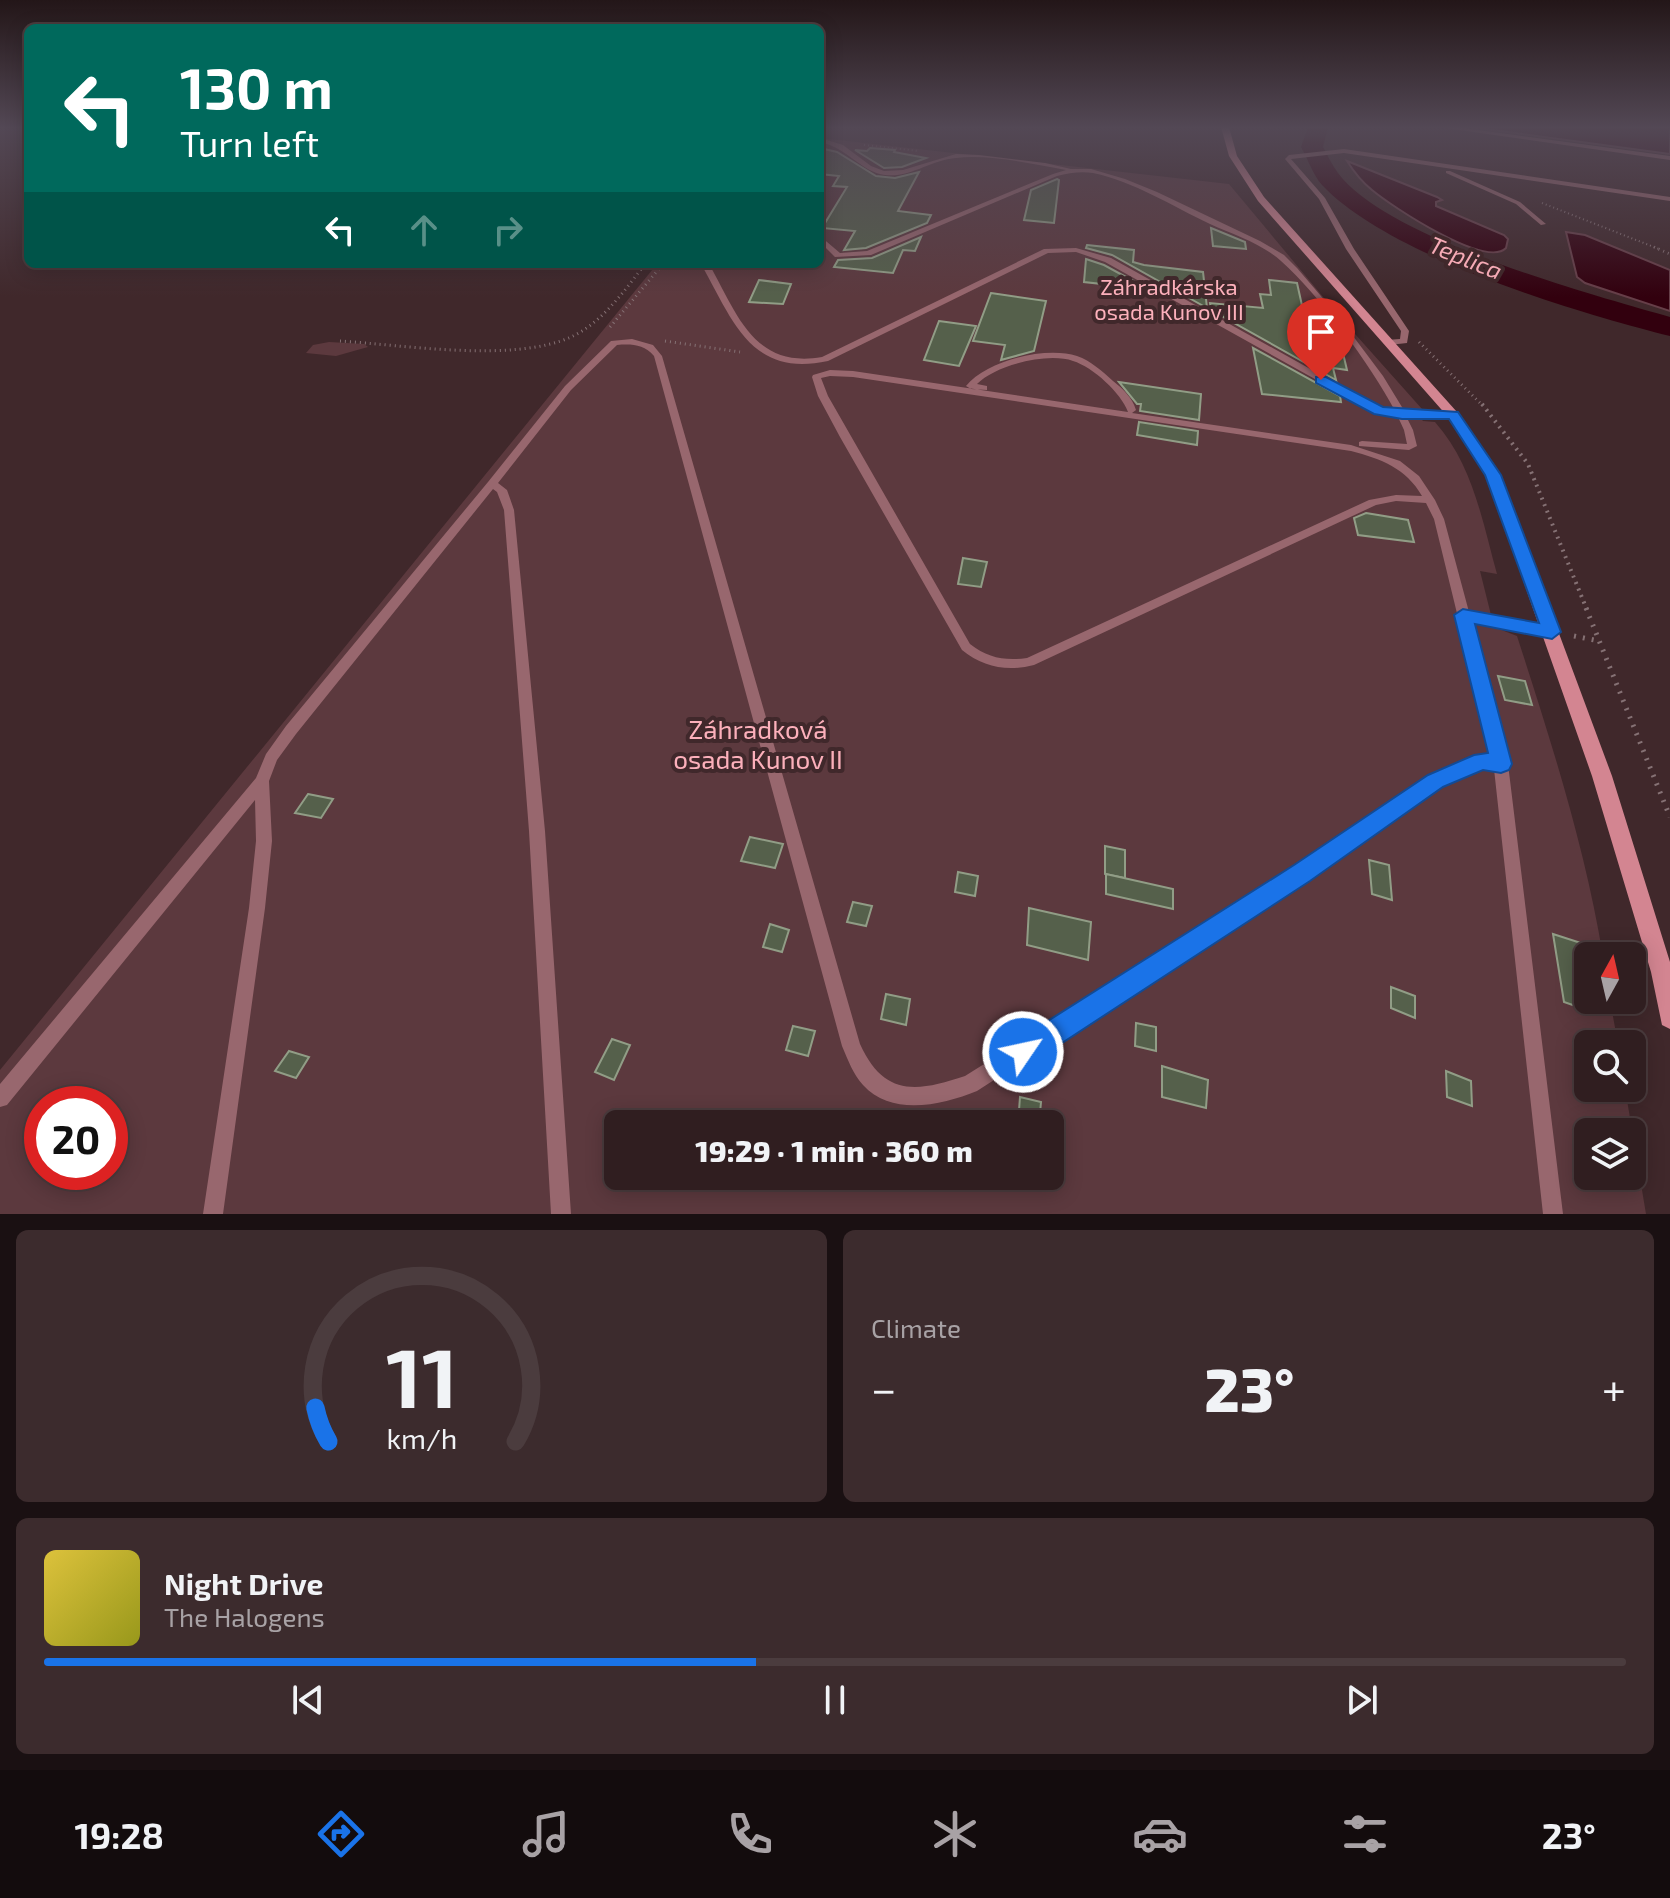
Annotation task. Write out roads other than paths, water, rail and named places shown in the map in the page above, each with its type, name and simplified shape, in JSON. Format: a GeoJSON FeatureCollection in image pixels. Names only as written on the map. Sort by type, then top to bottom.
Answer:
{"type":"FeatureCollection","features":[{"type":"Feature","properties":{"kind":"main road"},"geometry":{"type":"LineString","coordinates":[[1251,184],[1261,199],[1453,415],[1493,475],[1552,632],[1634,872],[1662,972],[1670,1017]]}},
{"type":"Feature","properties":{"kind":"lane"},"geometry":{"type":"LineString","coordinates":[[824,242],[838,255],[868,253],[1040,184]]}},
{"type":"Feature","properties":{"kind":"lane"},"geometry":{"type":"LineString","coordinates":[[1126,184],[1280,256],[1363,353],[1402,415],[1413,440],[1412,446],[1394,448],[991,390],[971,386],[976,377],[1017,361],[1048,355],[1070,357],[1095,369],[1126,397],[1131,410]]}},
{"type":"Feature","properties":{"kind":"lane"},"geometry":{"type":"LineString","coordinates":[[1310,184],[1405,331],[1404,341],[1389,342]]}},
{"type":"Feature","properties":{"kind":"lane"},"geometry":{"type":"LineString","coordinates":[[1478,184],[1518,203],[1543,224]]}},
{"type":"Feature","properties":{"kind":"lane"},"geometry":{"type":"LineString","coordinates":[[1566,184],[1670,199]]}},
{"type":"Feature","properties":{"kind":"lane"},"geometry":{"type":"LineString","coordinates":[[707,268],[751,340],[762,350],[790,360],[825,359],[1047,251],[1076,250],[1108,260],[1379,411],[1402,415],[1453,415]]}},
{"type":"Feature","properties":{"kind":"lane"},"geometry":{"type":"LineString","coordinates":[[0,1098],[262,781],[271,758],[291,730],[568,388],[608,347],[623,342],[654,349],[851,1046],[858,1066],[891,1094],[913,1098],[939,1096],[970,1084],[1302,873],[1435,781],[1482,761],[1501,764]]}},
{"type":"Feature","properties":{"kind":"lane"},"geometry":{"type":"LineString","coordinates":[[1430,500],[1396,498],[1373,502],[1029,662],[988,662],[966,647],[845,437],[816,377],[830,373],[853,374],[1351,448],[1401,464],[1422,485],[1430,500],[1439,519],[1501,764],[1553,1214]]}},
{"type":"Feature","properties":{"kind":"lane"},"geometry":{"type":"LineString","coordinates":[[492,484],[502,490],[509,510],[537,831],[561,1214]]}},
{"type":"Feature","properties":{"kind":"lane"},"geometry":{"type":"LineString","coordinates":[[1463,615],[1552,632]]}},
{"type":"Feature","properties":{"kind":"lane"},"geometry":{"type":"LineString","coordinates":[[213,1214],[257,908],[264,841],[262,781]]}},
{"type":"Feature","properties":{"kind":"waterway","name":"Teplica"},"geometry":{"type":"LineString","coordinates":[[1335,184],[1365,209],[1413,236],[1468,261],[1527,283],[1670,327]]}},
{"type":"Feature","properties":{"kind":"park label","name":"Záhradkárska osada Kunov III"},"geometry":{"type":"Point","coordinates":[1169,298]}},
{"type":"Feature","properties":{"kind":"park label","name":"Záhradková osada Kunov II"},"geometry":{"type":"Point","coordinates":[758,743]}}]}
